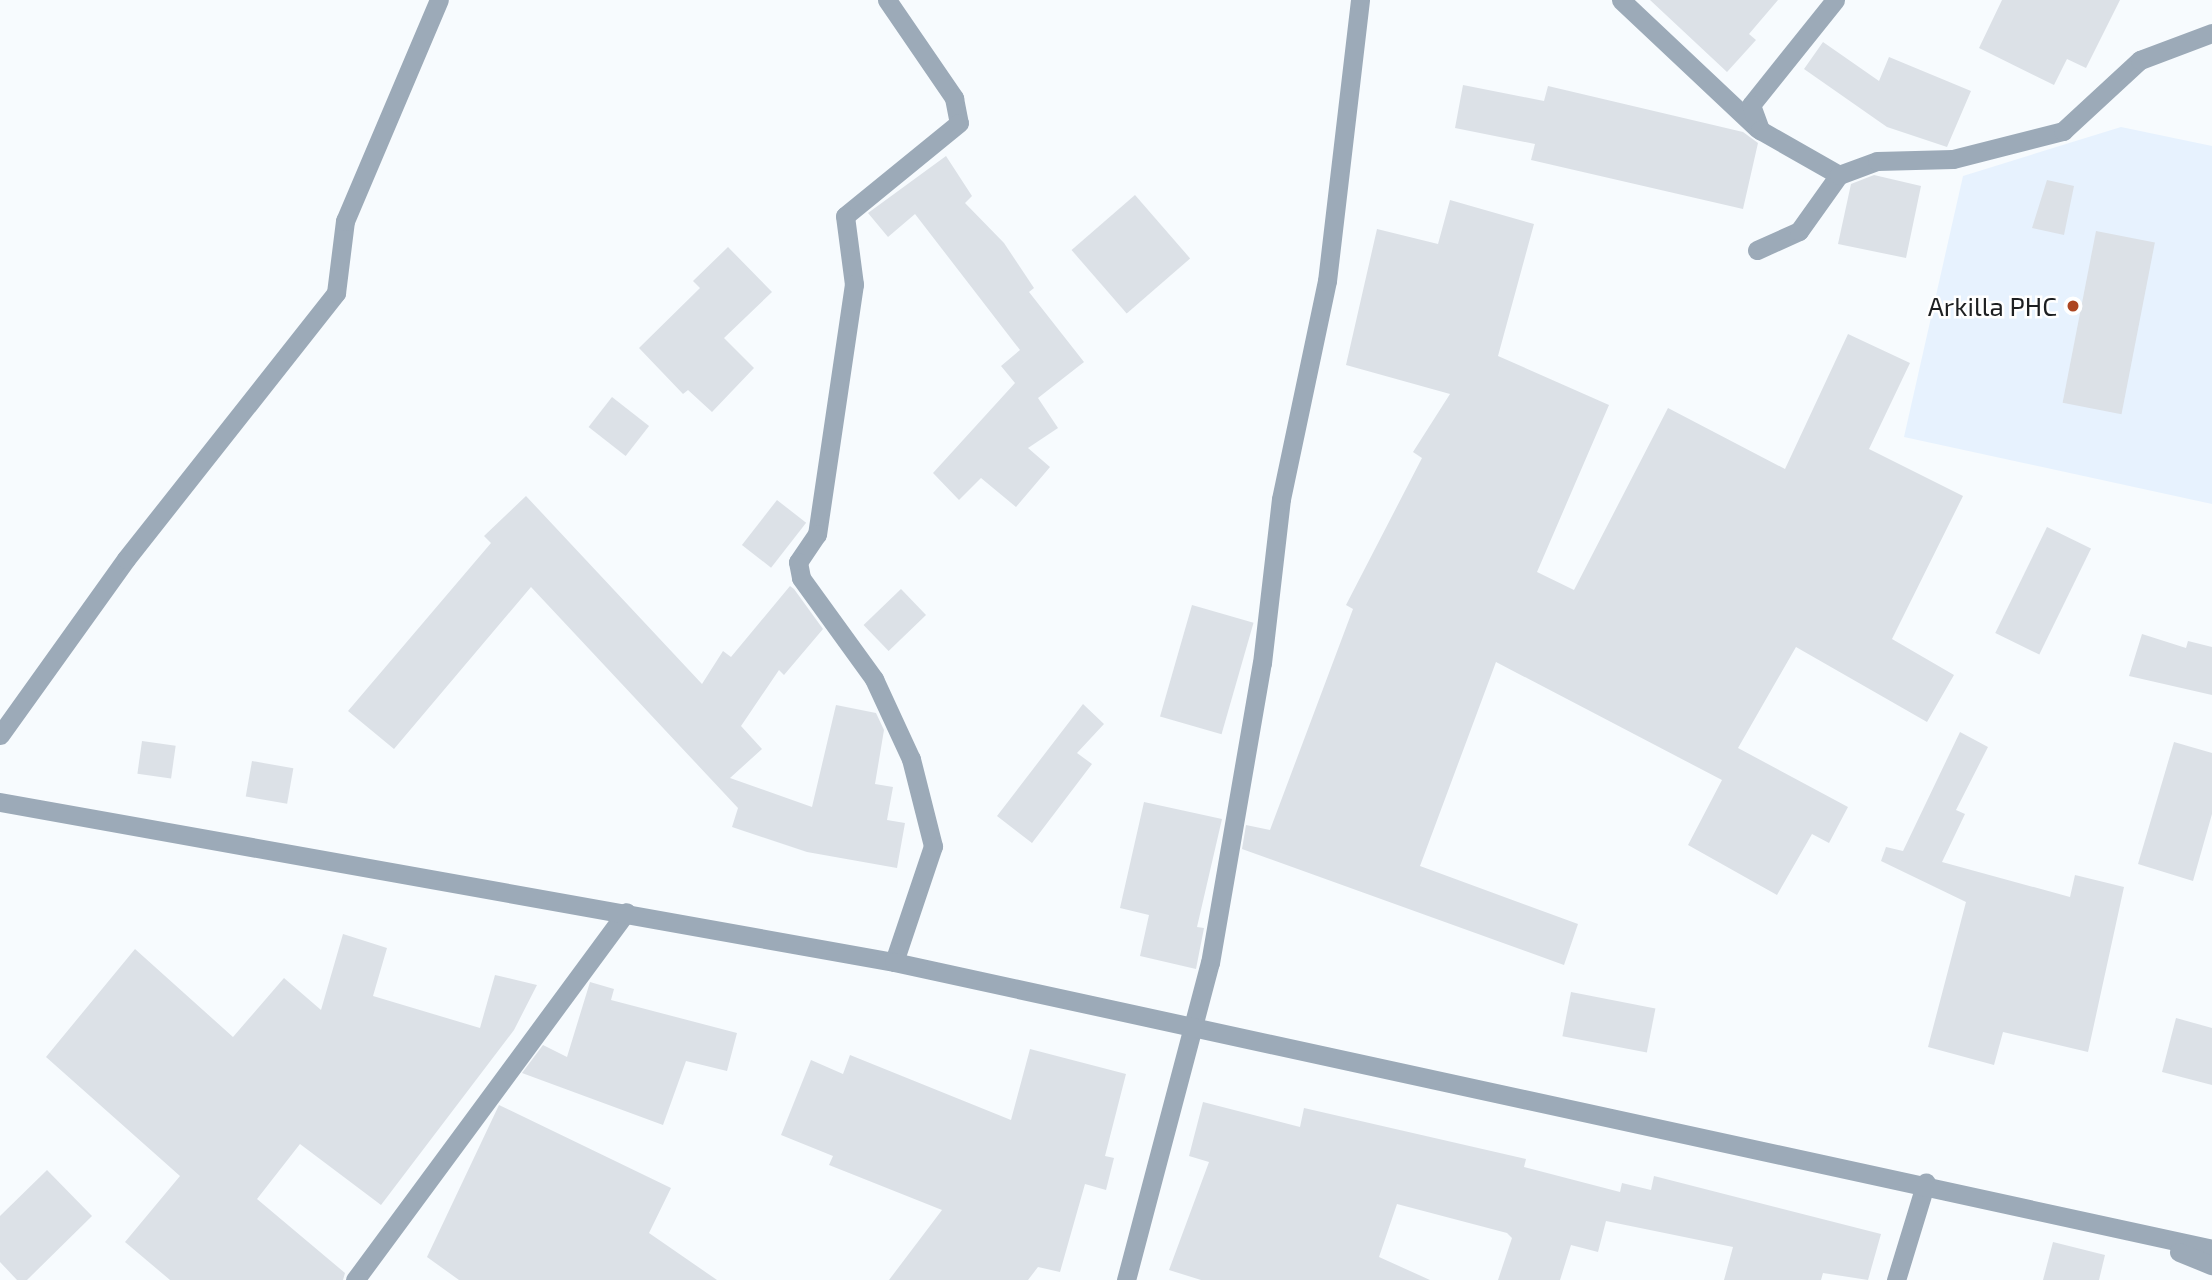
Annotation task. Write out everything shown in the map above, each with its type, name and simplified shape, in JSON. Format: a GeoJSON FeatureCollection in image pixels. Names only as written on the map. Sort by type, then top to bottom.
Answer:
{"type":"FeatureCollection","features":[{"type":"Feature","properties":{"kind":"street"},"geometry":{"type":"LineString","coordinates":[[0,734],[126,559],[336,293],[345,221],[439,0]]}},
{"type":"Feature","properties":{"kind":"street"},"geometry":{"type":"LineString","coordinates":[[887,0],[954,98],[959,124],[845,216],[854,284],[844,362],[817,534],[798,562],[801,578],[874,680],[911,759],[933,846],[894,962]]}},
{"type":"Feature","properties":{"kind":"street"},"geometry":{"type":"LineString","coordinates":[[1126,1280],[1188,1028],[1210,963],[1262,663],[1281,499],[1327,281],[1360,0]]}},
{"type":"Feature","properties":{"kind":"street"},"geometry":{"type":"LineString","coordinates":[[1621,0],[1760,130],[1839,175]]}},
{"type":"Feature","properties":{"kind":"street"},"geometry":{"type":"LineString","coordinates":[[1760,130],[1751,105],[1835,0]]}},
{"type":"Feature","properties":{"kind":"street"},"geometry":{"type":"LineString","coordinates":[[1758,250],[1799,231],[1839,175],[1877,161],[1953,159],[2063,131],[2140,60],[2212,33]]}},
{"type":"Feature","properties":{"kind":"street"},"geometry":{"type":"LineString","coordinates":[[0,802],[894,962],[1188,1028],[1926,1182],[2148,1240],[2212,1249]]}},
{"type":"Feature","properties":{"kind":"street"},"geometry":{"type":"LineString","coordinates":[[355,1280],[626,912]]}},
{"type":"Feature","properties":{"kind":"street"},"geometry":{"type":"LineString","coordinates":[[1896,1280],[1926,1182]]}},
{"type":"Feature","properties":{"kind":"street"},"geometry":{"type":"LineString","coordinates":[[2148,1240],[2212,1265]]}},
{"type":"Feature","properties":{"kind":"shaded area","name":"Arkilla PHC"},"geometry":{"type":"Polygon","coordinates":[[[2121,127],[2212,146],[2212,504],[1904,437],[1963,176],[2121,127]]]}},
{"type":"Feature","properties":{"kind":"building"},"geometry":{"type":"Polygon","coordinates":[[[1650,0],[1778,0],[1749,34],[1756,40],[1727,72],[1650,0]]]}},
{"type":"Feature","properties":{"kind":"building"},"geometry":{"type":"Polygon","coordinates":[[[2002,0],[2120,0],[2086,68],[2067,59],[2054,85],[1979,48],[2002,0]]]}},
{"type":"Feature","properties":{"kind":"building"},"geometry":{"type":"Polygon","coordinates":[[[1823,42],[1879,81],[1889,57],[1971,91],[1947,147],[1887,127],[1804,69],[1823,42]]]}},
{"type":"Feature","properties":{"kind":"building"},"geometry":{"type":"Polygon","coordinates":[[[1463,85],[1544,101],[1548,86],[1743,132],[1758,143],[1743,209],[1531,160],[1535,144],[1455,128],[1463,85]]]}},
{"type":"Feature","properties":{"kind":"building"},"geometry":{"type":"Polygon","coordinates":[[[946,156],[972,196],[965,203],[1004,243],[1034,288],[1029,292],[1084,362],[1038,398],[1058,428],[1028,448],[1050,467],[1016,507],[981,478],[959,500],[933,473],[1015,383],[1001,366],[1020,350],[915,214],[888,237],[868,213],[946,156]]]}},
{"type":"Feature","properties":{"kind":"building"},"geometry":{"type":"Polygon","coordinates":[[[1874,175],[1921,186],[1906,258],[1838,244],[1851,184],[1874,175]]]}},
{"type":"Feature","properties":{"kind":"building"},"geometry":{"type":"Polygon","coordinates":[[[2047,180],[2074,186],[2064,235],[2032,228],[2047,180]]]}},
{"type":"Feature","properties":{"kind":"building"},"geometry":{"type":"Polygon","coordinates":[[[1135,195],[1190,258],[1127,314],[1072,250],[1135,195]]]}},
{"type":"Feature","properties":{"kind":"building"},"geometry":{"type":"Polygon","coordinates":[[[1450,200],[1534,224],[1498,356],[1609,405],[1537,572],[1574,590],[1668,408],[1785,469],[1848,334],[1910,363],[1869,449],[1963,496],[1892,639],[1954,675],[1927,722],[1796,647],[1738,748],[1848,807],[1829,843],[1812,834],[1777,895],[1688,845],[1722,780],[1496,662],[1420,866],[1578,924],[1564,965],[1242,849],[1246,825],[1270,830],[1353,609],[1346,605],[1422,458],[1413,452],[1450,394],[1346,365],[1377,229],[1438,244],[1450,200]]]}},
{"type":"Feature","properties":{"kind":"building"},"geometry":{"type":"Polygon","coordinates":[[[2096,231],[2155,242],[2122,414],[2063,403],[2096,231]]]}},
{"type":"Feature","properties":{"kind":"building"},"geometry":{"type":"Polygon","coordinates":[[[728,247],[772,292],[724,338],[754,368],[712,412],[688,390],[683,394],[639,348],[700,288],[693,281],[728,247]]]}},
{"type":"Feature","properties":{"kind":"building"},"geometry":{"type":"Polygon","coordinates":[[[612,397],[649,426],[626,456],[589,427],[612,397]]]}},
{"type":"Feature","properties":{"kind":"building"},"geometry":{"type":"Polygon","coordinates":[[[526,496],[702,684],[723,651],[731,657],[790,586],[794,589],[823,629],[784,675],[779,670],[741,726],[762,749],[730,778],[812,807],[836,705],[876,713],[884,730],[875,784],[893,787],[887,820],[905,823],[897,868],[807,852],[732,827],[738,808],[531,587],[394,749],[348,711],[491,543],[484,536],[526,496]]]}},
{"type":"Feature","properties":{"kind":"building"},"geometry":{"type":"Polygon","coordinates":[[[777,500],[806,523],[771,568],[742,545],[777,500]]]}},
{"type":"Feature","properties":{"kind":"building"},"geometry":{"type":"Polygon","coordinates":[[[2047,527],[2091,548],[2039,655],[1995,633],[2047,527]]]}},
{"type":"Feature","properties":{"kind":"building"},"geometry":{"type":"Polygon","coordinates":[[[901,589],[926,615],[889,651],[864,625],[901,589]]]}},
{"type":"Feature","properties":{"kind":"building"},"geometry":{"type":"Polygon","coordinates":[[[1192,605],[1254,623],[1222,734],[1160,717],[1192,605]]]}},
{"type":"Feature","properties":{"kind":"building"},"geometry":{"type":"Polygon","coordinates":[[[2142,634],[2186,648],[2188,641],[2212,647],[2212,695],[2129,676],[2142,634]]]}},
{"type":"Feature","properties":{"kind":"building"},"geometry":{"type":"Polygon","coordinates":[[[1083,704],[1104,724],[1077,753],[1092,764],[1032,843],[997,816],[1083,704]]]}},
{"type":"Feature","properties":{"kind":"building"},"geometry":{"type":"Polygon","coordinates":[[[1960,732],[1988,747],[1956,810],[1965,814],[1942,862],[2070,897],[2075,875],[2124,887],[2088,1052],[2003,1032],[1994,1065],[1928,1047],[1966,902],[1881,861],[1886,847],[1903,851],[1960,732]]]}},
{"type":"Feature","properties":{"kind":"building"},"geometry":{"type":"Polygon","coordinates":[[[142,741],[176,746],[171,778],[137,774],[142,741]]]}},
{"type":"Feature","properties":{"kind":"building"},"geometry":{"type":"Polygon","coordinates":[[[2174,742],[2212,753],[2212,814],[2193,881],[2138,864],[2174,742]]]}},
{"type":"Feature","properties":{"kind":"building"},"geometry":{"type":"Polygon","coordinates":[[[252,761],[293,768],[287,804],[246,796],[252,761]]]}},
{"type":"Feature","properties":{"kind":"building"},"geometry":{"type":"Polygon","coordinates":[[[1144,802],[1222,819],[1197,927],[1204,928],[1196,969],[1140,956],[1149,915],[1120,908],[1144,802]]]}},
{"type":"Feature","properties":{"kind":"building"},"geometry":{"type":"Polygon","coordinates":[[[343,934],[387,948],[373,996],[480,1028],[495,975],[537,985],[514,1030],[381,1205],[300,1144],[257,1199],[345,1273],[343,1280],[170,1280],[125,1242],[180,1176],[46,1057],[135,949],[233,1037],[284,978],[321,1010],[343,934]]]}},
{"type":"Feature","properties":{"kind":"building"},"geometry":{"type":"Polygon","coordinates":[[[590,982],[614,989],[611,1000],[737,1033],[727,1071],[686,1061],[663,1125],[522,1073],[543,1045],[567,1057],[590,982]]]}},
{"type":"Feature","properties":{"kind":"building"},"geometry":{"type":"Polygon","coordinates":[[[1571,992],[1655,1008],[1647,1053],[1562,1036],[1571,992]]]}},
{"type":"Feature","properties":{"kind":"building"},"geometry":{"type":"Polygon","coordinates":[[[2176,1018],[2212,1028],[2212,1085],[2162,1072],[2176,1018]]]}},
{"type":"Feature","properties":{"kind":"building"},"geometry":{"type":"Polygon","coordinates":[[[1030,1049],[1126,1074],[1105,1156],[1114,1158],[1106,1190],[1085,1184],[1060,1272],[1038,1267],[1028,1280],[889,1280],[942,1210],[829,1165],[833,1156],[781,1135],[811,1060],[843,1074],[850,1055],[1011,1120],[1030,1049]]]}},
{"type":"Feature","properties":{"kind":"building"},"geometry":{"type":"Polygon","coordinates":[[[1203,1102],[1300,1127],[1304,1108],[1526,1159],[1524,1167],[1620,1192],[1622,1183],[1651,1190],[1654,1176],[1881,1234],[1868,1280],[1823,1273],[1821,1280],[1724,1280],[1733,1247],[1606,1221],[1598,1252],[1571,1245],[1560,1280],[1498,1280],[1512,1238],[1507,1233],[1397,1204],[1379,1257],[1430,1280],[1201,1280],[1169,1270],[1209,1162],[1189,1156],[1203,1102]]]}},
{"type":"Feature","properties":{"kind":"building"},"geometry":{"type":"Polygon","coordinates":[[[499,1105],[671,1188],[649,1233],[717,1280],[459,1280],[427,1257],[499,1105]]]}},
{"type":"Feature","properties":{"kind":"building"},"geometry":{"type":"Polygon","coordinates":[[[47,1170],[92,1216],[27,1280],[17,1280],[0,1262],[0,1216],[47,1170]]]}},
{"type":"Feature","properties":{"kind":"building"},"geometry":{"type":"Polygon","coordinates":[[[2053,1242],[2105,1255],[2099,1280],[2043,1280],[2053,1242]]]}},
{"type":"Feature","properties":{"kind":"place","name":"Arkilla PHC"},"geometry":{"type":"Point","coordinates":[2073,306]}}]}
